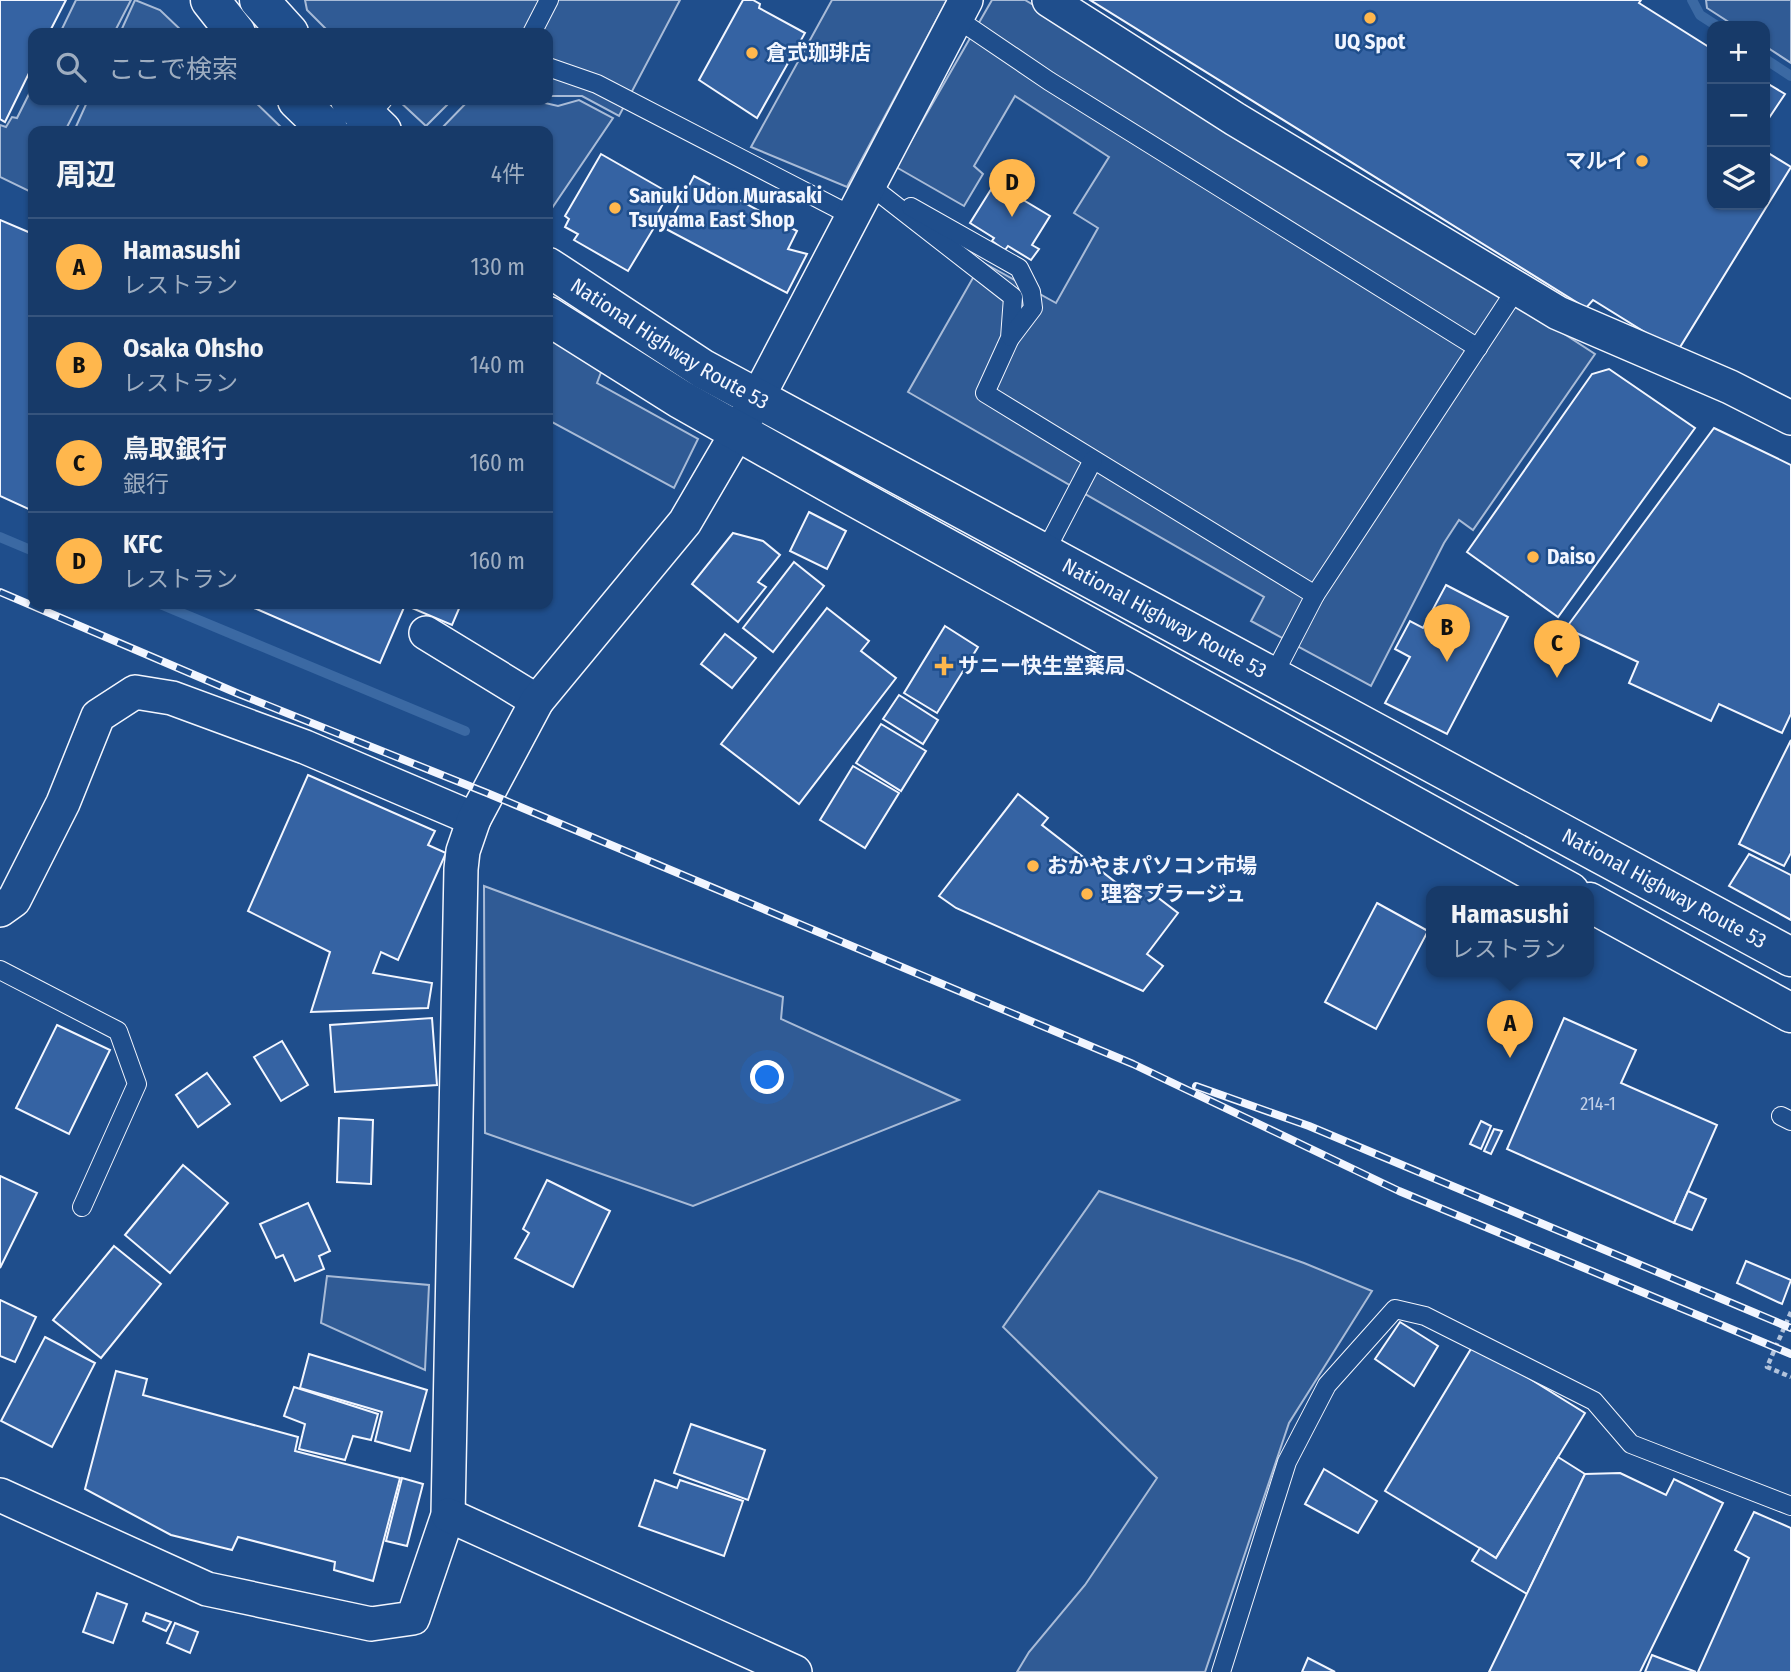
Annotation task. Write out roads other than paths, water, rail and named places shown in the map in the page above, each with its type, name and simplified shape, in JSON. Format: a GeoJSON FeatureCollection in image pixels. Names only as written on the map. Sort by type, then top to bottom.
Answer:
{"type":"FeatureCollection","features":[{"type":"Feature","properties":{"kind":"highway"},"geometry":{"type":"LineString","coordinates":[[210,0],[232,28]]}},
{"type":"Feature","properties":{"kind":"highway"},"geometry":{"type":"LineString","coordinates":[[302,105],[324,126]]}},
{"type":"Feature","properties":{"kind":"highway","name":"National Highway Route 53"},"geometry":{"type":"LineString","coordinates":[[553,270],[703,369],[1791,957]]}},
{"type":"Feature","properties":{"kind":"highway","name":"National Highway Route 53"},"geometry":{"type":"LineString","coordinates":[[553,319],[738,431],[1559,886]]}},
{"type":"Feature","properties":{"kind":"highway"},"geometry":{"type":"LineString","coordinates":[[1594,905],[1791,1013]]}},
{"type":"Feature","properties":{"kind":"street"},"geometry":{"type":"LineString","coordinates":[[1049,0],[1235,119],[1558,313],[1730,387],[1791,418]]}},
{"type":"Feature","properties":{"kind":"street"},"geometry":{"type":"LineString","coordinates":[[0,1495],[207,1589],[371,1624],[413,1618],[449,1515],[463,851],[474,819],[537,701],[685,523],[758,397],[961,9]]}},
{"type":"Feature","properties":{"kind":"street"},"geometry":{"type":"LineString","coordinates":[[1025,590],[1045,552]]}},
{"type":"Feature","properties":{"kind":"street"},"geometry":{"type":"LineString","coordinates":[[426,633],[537,701]]}},
{"type":"Feature","properties":{"kind":"street"},"geometry":{"type":"LineString","coordinates":[[0,910],[14,900],[63,803],[98,716],[135,692],[172,698],[304,747],[474,819]]}},
{"type":"Feature","properties":{"kind":"street"},"geometry":{"type":"LineString","coordinates":[[449,1515],[794,1672]]}},
{"type":"Feature","properties":{"kind":"lane"},"geometry":{"type":"LineString","coordinates":[[535,28],[549,0]]}},
{"type":"Feature","properties":{"kind":"lane"},"geometry":{"type":"LineString","coordinates":[[961,9],[1049,81],[1478,348]]}},
{"type":"Feature","properties":{"kind":"lane"},"geometry":{"type":"LineString","coordinates":[[553,69],[597,84],[852,216]]}},
{"type":"Feature","properties":{"kind":"lane"},"geometry":{"type":"LineString","coordinates":[[868,184],[1013,298],[1010,338]]}},
{"type":"Feature","properties":{"kind":"lane"},"geometry":{"type":"LineString","coordinates":[[868,184],[1019,268],[1031,292],[1033,308],[1010,338],[985,393],[1315,595]]}},
{"type":"Feature","properties":{"kind":"lane"},"geometry":{"type":"LineString","coordinates":[[1273,676],[1315,595],[1517,288]]}},
{"type":"Feature","properties":{"kind":"lane"},"geometry":{"type":"LineString","coordinates":[[1045,552],[1093,460]]}},
{"type":"Feature","properties":{"kind":"lane"},"geometry":{"type":"LineString","coordinates":[[0,970],[118,1031],[137,1084],[82,1207]]}},
{"type":"Feature","properties":{"kind":"lane"},"geometry":{"type":"LineString","coordinates":[[1221,1672],[1287,1462],[1327,1385],[1395,1309],[1425,1316],[1594,1401],[1631,1444],[1791,1506]]}},
{"type":"Feature","properties":{"kind":"waterway"},"geometry":{"type":"LineString","coordinates":[[1692,0],[1700,15],[1709,21]]}},
{"type":"Feature","properties":{"kind":"waterway"},"geometry":{"type":"LineString","coordinates":[[1770,62],[1791,76]]}},
{"type":"Feature","properties":{"kind":"waterway"},"geometry":{"type":"LineString","coordinates":[[0,537],[28,549]]}},
{"type":"Feature","properties":{"kind":"waterway"},"geometry":{"type":"LineString","coordinates":[[172,609],[465,731]]}},
{"type":"Feature","properties":{"kind":"railway"},"geometry":{"type":"LineString","coordinates":[[0,592],[28,604]]}},
{"type":"Feature","properties":{"kind":"railway"},"geometry":{"type":"LineString","coordinates":[[40,609],[1133,1064],[1399,1191],[1791,1354]]}},
{"type":"Feature","properties":{"kind":"railway"},"geometry":{"type":"LineString","coordinates":[[1196,1086],[1309,1126],[1791,1328]]}},
{"type":"Feature","properties":{"kind":"place","name":"UQ Spot"},"geometry":{"type":"Point","coordinates":[1370,18]}},
{"type":"Feature","properties":{"kind":"place","name":"倉式珈琲店"},"geometry":{"type":"Point","coordinates":[752,53]}},
{"type":"Feature","properties":{"kind":"place","name":"マルイ"},"geometry":{"type":"Point","coordinates":[1642,161]}},
{"type":"Feature","properties":{"kind":"place","name":"Sanuki Udon Murasaki Tsuyama East Shop"},"geometry":{"type":"Point","coordinates":[615,208]}},
{"type":"Feature","properties":{"kind":"place","name":"KFC"},"geometry":{"type":"Point","coordinates":[1012,217]}},
{"type":"Feature","properties":{"kind":"place","name":"Daiso"},"geometry":{"type":"Point","coordinates":[1533,557]}},
{"type":"Feature","properties":{"kind":"place","name":"Osaka Ohsho"},"geometry":{"type":"Point","coordinates":[1447,662]}},
{"type":"Feature","properties":{"kind":"place","name":"サニー快生堂薬局"},"geometry":{"type":"Point","coordinates":[944,666]}},
{"type":"Feature","properties":{"kind":"place","name":"鳥取銀行"},"geometry":{"type":"Point","coordinates":[1557,678]}},
{"type":"Feature","properties":{"kind":"place","name":"おかやまパソコン市場"},"geometry":{"type":"Point","coordinates":[1033,866]}},
{"type":"Feature","properties":{"kind":"place","name":"理容プラージュ"},"geometry":{"type":"Point","coordinates":[1087,894]}},
{"type":"Feature","properties":{"kind":"place","name":"Hamasushi"},"geometry":{"type":"Point","coordinates":[1510,1058]}}]}
